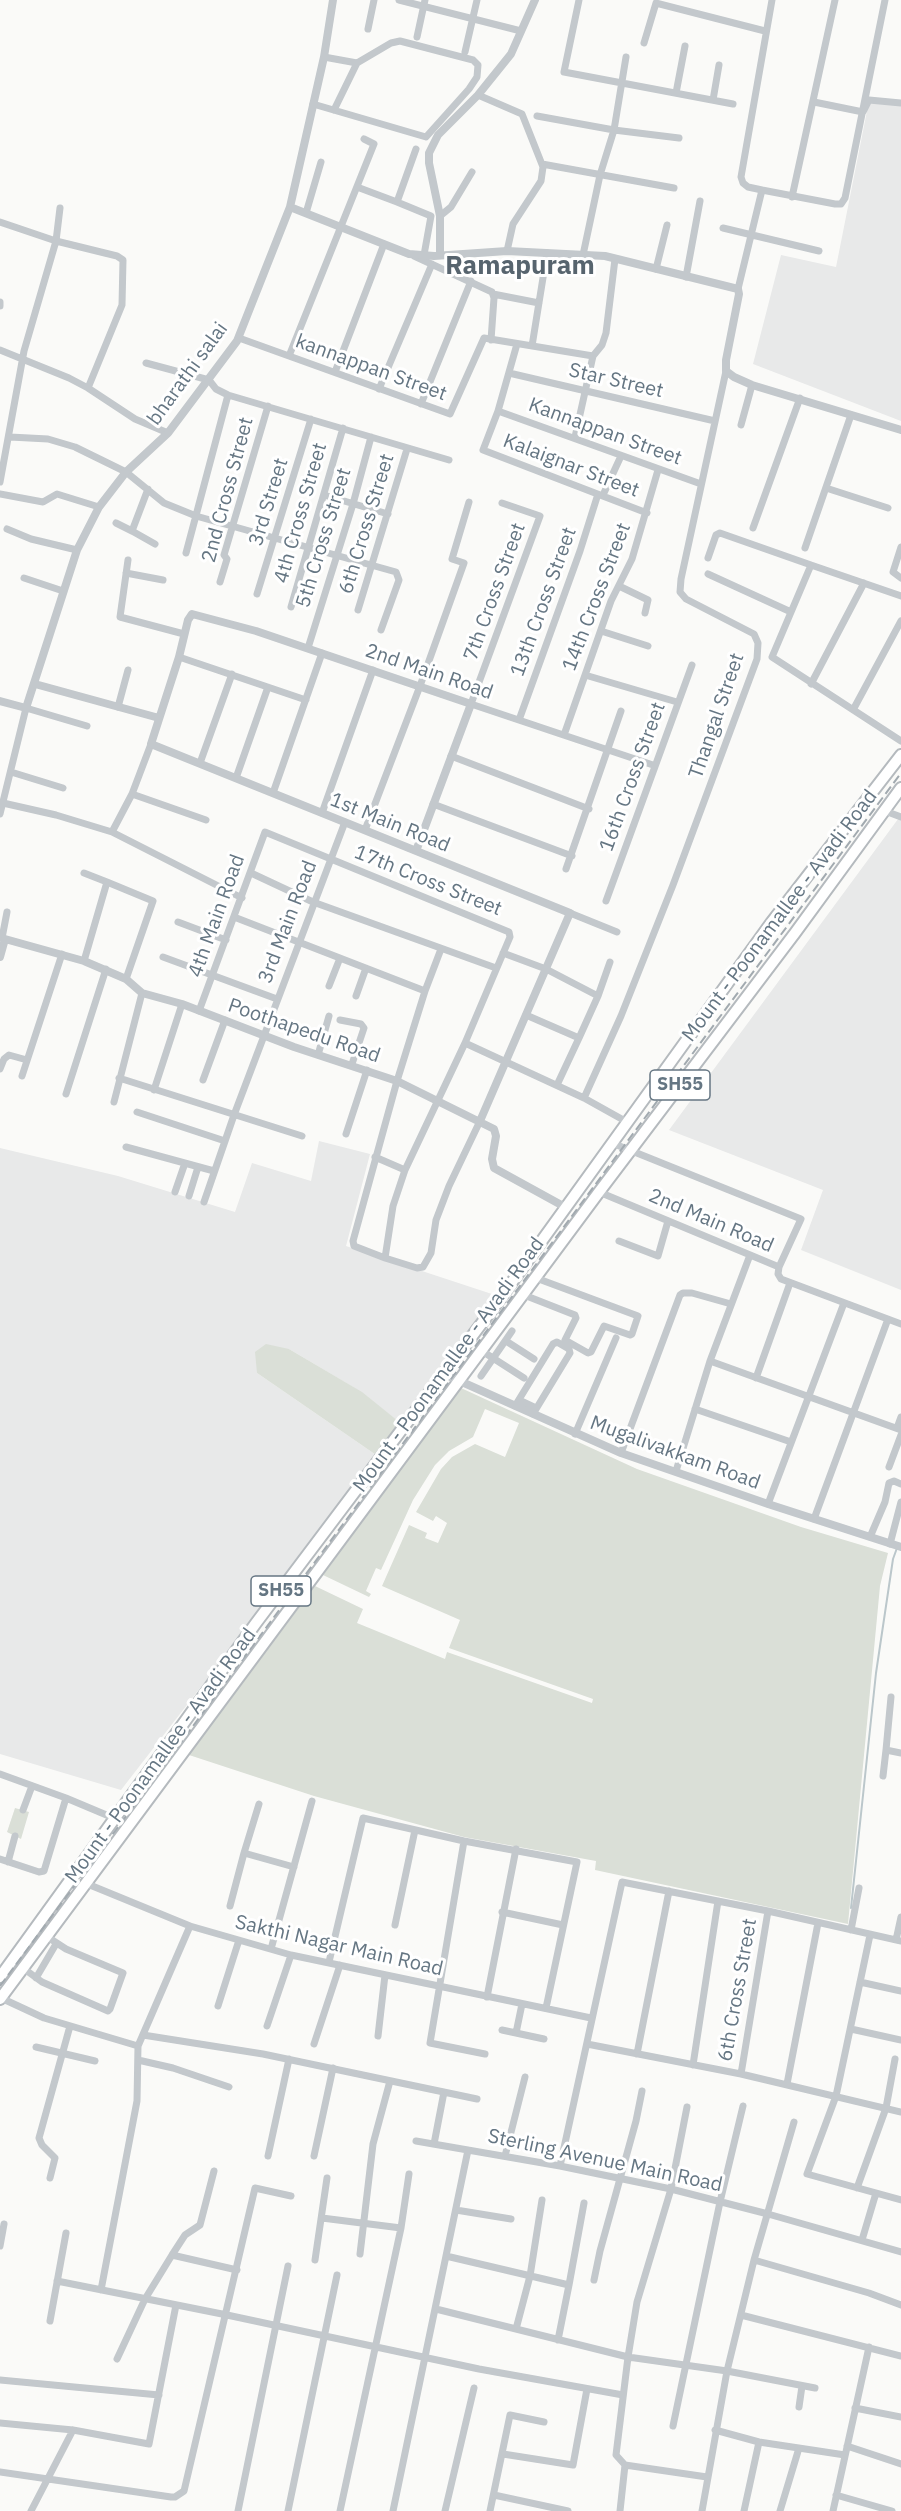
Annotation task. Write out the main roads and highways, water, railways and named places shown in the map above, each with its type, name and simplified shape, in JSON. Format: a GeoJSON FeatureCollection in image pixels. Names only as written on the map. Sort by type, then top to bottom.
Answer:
{"type":"FeatureCollection","features":[{"type":"Feature","properties":{"kind":"main road","name":"Mount - Poonamallee - Avadi Road"},"geometry":{"type":"LineString","coordinates":[[0,1977],[308,1555],[444,1374],[771,924],[901,755]]}},
{"type":"Feature","properties":{"kind":"main road","name":"Mount - Poonamallee - Avadi Road"},"geometry":{"type":"LineString","coordinates":[[0,1999],[901,788]]}},
{"type":"Feature","properties":{"kind":"main road"},"geometry":{"type":"LineString","coordinates":[[547,1233],[561,1244]]}},
{"type":"Feature","properties":{"kind":"main road"},"geometry":{"type":"LineString","coordinates":[[308,1555],[322,1566]]}},
{"type":"Feature","properties":{"kind":"waterway"},"geometry":{"type":"LineString","coordinates":[[851,1908],[876,1673],[893,1559],[897,1548]]}},
{"type":"Feature","properties":{"kind":"railway"},"geometry":{"type":"LineString","coordinates":[[0,1986],[901,773]]}},
{"type":"Feature","properties":{"kind":"district","name":"Ramapuram"},"geometry":{"type":"Point","coordinates":[520,266]}}]}
